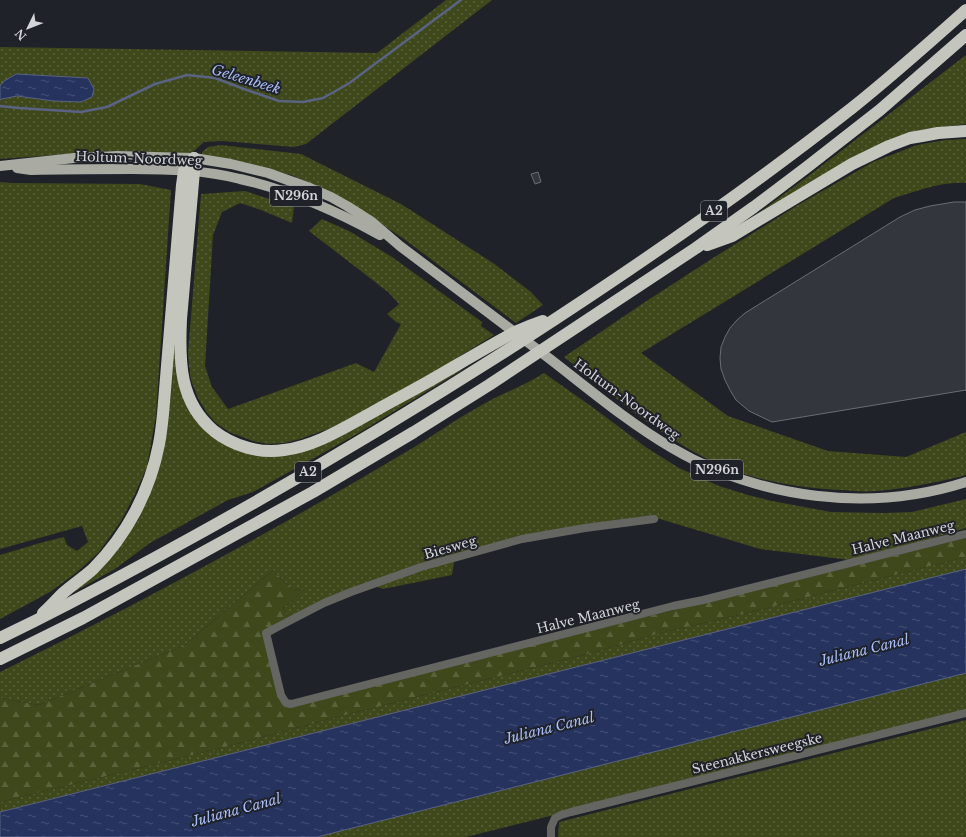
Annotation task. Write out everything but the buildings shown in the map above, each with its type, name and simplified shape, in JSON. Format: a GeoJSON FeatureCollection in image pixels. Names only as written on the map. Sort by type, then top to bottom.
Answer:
{"type":"FeatureCollection","features":[{"type":"Feature","properties":{"kind":"highway","name":"A2"},"geometry":{"type":"LineString","coordinates":[[0,638],[70,603],[173,548],[302,476],[470,374],[570,309],[632,268],[784,160],[853,107],[966,10]]}},
{"type":"Feature","properties":{"kind":"highway","name":"A2"},"geometry":{"type":"LineString","coordinates":[[0,660],[90,614],[320,488],[489,386],[696,248],[807,167],[880,110],[966,35]]}},
{"type":"Feature","properties":{"kind":"highway","name":"A2"},"geometry":{"type":"LineString","coordinates":[[696,248],[732,236],[852,164],[889,146],[922,136],[966,131]]}},
{"type":"Feature","properties":{"kind":"highway"},"geometry":{"type":"LineString","coordinates":[[189,171],[194,158]]}},
{"type":"Feature","properties":{"kind":"highway","name":"A2"},"geometry":{"type":"LineString","coordinates":[[189,171],[180,338],[181,367],[188,395],[198,414],[204,422],[218,434],[240,446],[256,450],[274,451],[292,449],[312,443],[358,420],[517,332],[570,309]]}},
{"type":"Feature","properties":{"kind":"highway","name":"A2"},"geometry":{"type":"LineString","coordinates":[[38,619],[62,594],[93,569],[112,548],[136,512],[152,470],[159,444],[163,414],[181,188],[189,171]]}},
{"type":"Feature","properties":{"kind":"main road","name":"Holtum-Noordweg"},"geometry":{"type":"LineString","coordinates":[[4,166],[74,158],[117,156],[194,158],[231,164],[268,173],[331,197],[372,222],[400,246],[623,416],[673,449],[708,467],[738,478],[781,490],[854,499],[930,492],[966,482]]}},
{"type":"Feature","properties":{"kind":"main road","name":"Holtum-Noordweg"},"geometry":{"type":"LineString","coordinates":[[4,166],[31,170],[152,169],[189,171],[245,180],[308,200],[341,215],[400,246]]}},
{"type":"Feature","properties":{"kind":"street","name":"Biesweg"},"geometry":{"type":"LineString","coordinates":[[266,635],[266,633],[273,629],[324,603],[421,568],[522,539],[585,528],[654,519]]}},
{"type":"Feature","properties":{"kind":"street","name":"Halve Maanweg"},"geometry":{"type":"LineString","coordinates":[[266,635],[281,695],[286,703],[291,704],[673,606],[703,600],[966,534]]}},
{"type":"Feature","properties":{"kind":"street","name":"Steenakkersweegske"},"geometry":{"type":"LineString","coordinates":[[551,837],[551,827],[555,818],[571,812],[966,713]]}},
{"type":"Feature","properties":{"kind":"green space"},"geometry":{"type":"Polygon","coordinates":[[[446,0],[492,0],[306,144],[294,147],[222,141],[204,142],[193,152],[189,153],[109,151],[0,159],[0,100],[17,96],[54,101],[88,78],[16,74],[0,86],[0,47],[377,53],[446,0]]]}},
{"type":"Feature","properties":{"kind":"green space"},"geometry":{"type":"Polygon","coordinates":[[[966,55],[966,124],[921,130],[890,141],[737,229],[811,174],[966,55]]]}},
{"type":"Feature","properties":{"kind":"green space"},"geometry":{"type":"Polygon","coordinates":[[[966,139],[966,183],[939,185],[894,198],[641,353],[728,416],[828,451],[906,457],[966,432],[966,475],[907,487],[886,490],[855,491],[803,487],[747,475],[711,461],[677,442],[627,407],[564,357],[713,258],[798,205],[873,162],[917,145],[945,140],[966,139]]]}},
{"type":"Feature","properties":{"kind":"green space"},"geometry":{"type":"Polygon","coordinates":[[[221,145],[301,154],[401,204],[493,263],[531,292],[543,305],[516,323],[404,239],[346,200],[291,175],[247,163],[202,155],[202,152],[208,147],[221,145]]]}},
{"type":"Feature","properties":{"kind":"green space"},"geometry":{"type":"Polygon","coordinates":[[[0,182],[140,184],[171,190],[156,415],[147,467],[121,521],[99,552],[76,573],[50,592],[0,619],[0,555],[64,537],[67,545],[77,551],[88,542],[82,526],[0,549],[0,182]]]}},
{"type":"Feature","properties":{"kind":"green space"},"geometry":{"type":"Polygon","coordinates":[[[245,191],[294,207],[292,223],[240,203],[222,212],[213,235],[205,366],[212,387],[228,409],[356,363],[374,372],[401,324],[396,322],[387,314],[399,304],[388,292],[309,231],[322,219],[349,231],[392,257],[482,322],[481,326],[494,335],[359,418],[300,439],[284,443],[268,444],[253,441],[229,432],[216,423],[207,413],[198,398],[191,380],[188,353],[201,194],[245,191]]]}},
{"type":"Feature","properties":{"kind":"green space"},"geometry":{"type":"Polygon","coordinates":[[[178,285],[178,367],[203,424],[273,455],[461,369],[462,370],[357,434],[253,492],[228,500],[150,543],[115,569],[72,593],[148,492],[178,285]]]}},
{"type":"Feature","properties":{"kind":"green space"},"geometry":{"type":"Polygon","coordinates":[[[544,373],[647,448],[679,468],[719,486],[772,501],[831,512],[912,512],[966,499],[966,528],[858,561],[760,549],[660,519],[534,538],[454,562],[452,575],[383,589],[375,586],[348,596],[290,622],[283,608],[304,590],[292,589],[273,570],[185,645],[39,705],[0,698],[0,672],[259,537],[361,479],[483,404],[527,383],[544,373]]]}},
{"type":"Feature","properties":{"kind":"green space"},"geometry":{"type":"Polygon","coordinates":[[[966,538],[966,557],[752,612],[664,632],[580,656],[337,717],[229,746],[0,802],[0,698],[39,705],[185,645],[273,570],[292,589],[304,590],[283,608],[290,622],[267,638],[287,705],[966,538]]]}},
{"type":"Feature","properties":{"kind":"green space"},"geometry":{"type":"Polygon","coordinates":[[[966,557],[966,569],[0,812],[0,802],[229,746],[337,717],[580,656],[664,632],[752,612],[966,557]]]}},
{"type":"Feature","properties":{"kind":"green space"},"geometry":{"type":"Polygon","coordinates":[[[966,673],[966,712],[466,837],[317,837],[966,673]]]}},
{"type":"Feature","properties":{"kind":"green space"},"geometry":{"type":"Polygon","coordinates":[[[966,720],[966,837],[558,837],[559,822],[966,720]]]}},
{"type":"Feature","properties":{"kind":"water"},"geometry":{"type":"Polygon","coordinates":[[[16,74],[88,78],[94,89],[92,97],[81,102],[54,101],[17,96],[0,100],[0,86],[4,81],[16,74]]]}},
{"type":"Feature","properties":{"kind":"water","name":"Juliana Canal"},"geometry":{"type":"Polygon","coordinates":[[[966,569],[966,673],[317,837],[0,837],[0,812],[966,569]]]}},
{"type":"Feature","properties":{"kind":"waterway","name":"Geleenbeek"},"geometry":{"type":"LineString","coordinates":[[0,106],[81,112],[107,107],[155,84],[187,75],[215,78],[279,101],[303,102],[323,98],[348,84],[461,0]]}}]}
